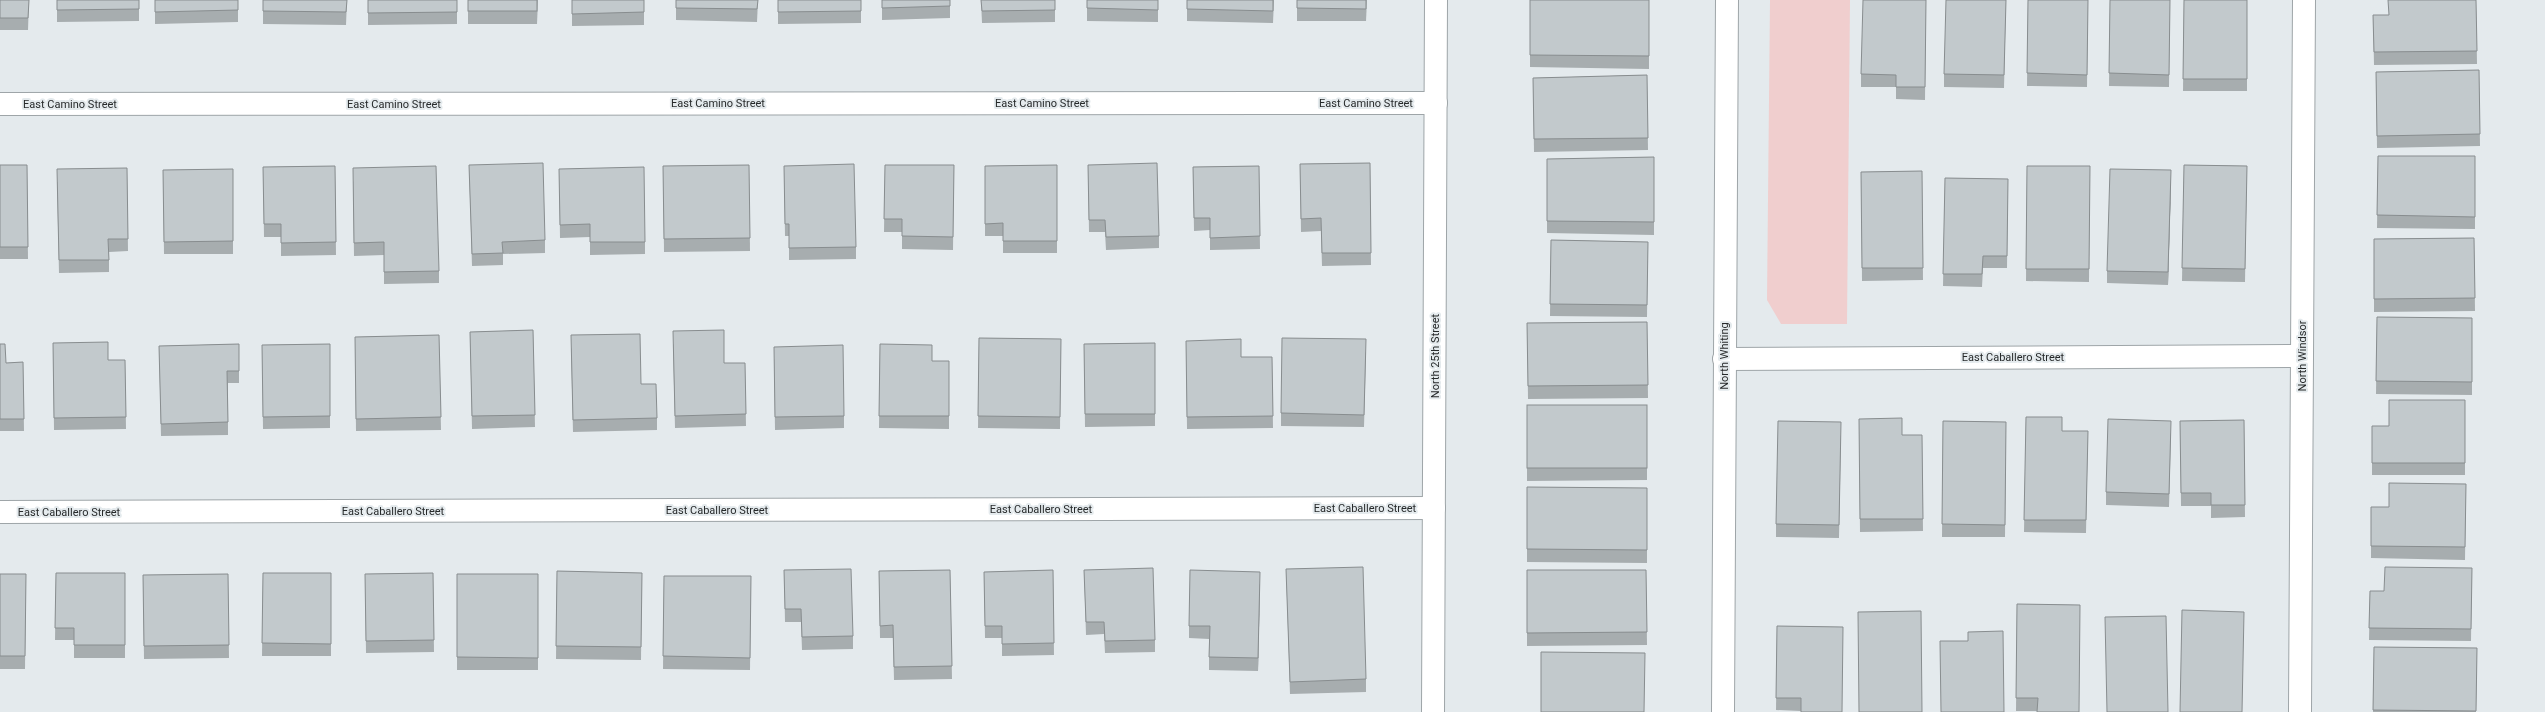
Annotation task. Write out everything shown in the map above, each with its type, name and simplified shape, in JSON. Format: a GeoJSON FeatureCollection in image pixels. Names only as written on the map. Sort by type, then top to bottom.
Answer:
{"type":"FeatureCollection","features":[{"type":"Feature","properties":{"kind":"street","name":"North 25th Street"},"geometry":{"type":"LineString","coordinates":[[1433,712],[1436,0]]}},
{"type":"Feature","properties":{"kind":"street","name":"North Whiting"},"geometry":{"type":"LineString","coordinates":[[1723,712],[1726,0]]}},
{"type":"Feature","properties":{"kind":"street","name":"North Windsor"},"geometry":{"type":"LineString","coordinates":[[2300,712],[2304,0]]}},
{"type":"Feature","properties":{"kind":"street","name":"East Camino Street"},"geometry":{"type":"LineString","coordinates":[[0,104],[1436,103]]}},
{"type":"Feature","properties":{"kind":"street","name":"East Caballero Street"},"geometry":{"type":"LineString","coordinates":[[1724,359],[2302,356]]}},
{"type":"Feature","properties":{"kind":"street","name":"East Caballero Street"},"geometry":{"type":"LineString","coordinates":[[0,512],[1434,508]]}},
{"type":"Feature","properties":{"kind":"shaded area"},"geometry":{"type":"Polygon","coordinates":[[[1770,0],[1850,0],[1847,324],[1781,324],[1767,300],[1770,0]]]}},
{"type":"Feature","properties":{"kind":"building"},"geometry":{"type":"Polygon","coordinates":[[[0,0],[29,0],[28,18],[0,18],[0,0]]]}},
{"type":"Feature","properties":{"kind":"building"},"geometry":{"type":"Polygon","coordinates":[[[57,0],[139,0],[139,9],[57,10],[57,0]]]}},
{"type":"Feature","properties":{"kind":"building"},"geometry":{"type":"Polygon","coordinates":[[[155,0],[238,0],[238,10],[155,12],[155,0]]]}},
{"type":"Feature","properties":{"kind":"building"},"geometry":{"type":"Polygon","coordinates":[[[263,0],[347,0],[346,12],[263,11],[263,0]]]}},
{"type":"Feature","properties":{"kind":"building"},"geometry":{"type":"Polygon","coordinates":[[[368,0],[457,0],[457,12],[368,13],[368,0]]]}},
{"type":"Feature","properties":{"kind":"building"},"geometry":{"type":"Polygon","coordinates":[[[468,0],[537,0],[537,11],[468,11],[468,0]]]}},
{"type":"Feature","properties":{"kind":"building"},"geometry":{"type":"Polygon","coordinates":[[[572,0],[644,0],[644,12],[572,14],[572,0]]]}},
{"type":"Feature","properties":{"kind":"building"},"geometry":{"type":"Polygon","coordinates":[[[676,0],[758,0],[757,9],[676,8],[676,0]]]}},
{"type":"Feature","properties":{"kind":"building"},"geometry":{"type":"Polygon","coordinates":[[[778,0],[861,0],[861,11],[778,12],[778,0]]]}},
{"type":"Feature","properties":{"kind":"building"},"geometry":{"type":"Polygon","coordinates":[[[882,0],[950,0],[950,6],[882,8],[882,0]]]}},
{"type":"Feature","properties":{"kind":"building"},"geometry":{"type":"Polygon","coordinates":[[[981,0],[1055,0],[1055,10],[982,11],[981,0]]]}},
{"type":"Feature","properties":{"kind":"building"},"geometry":{"type":"Polygon","coordinates":[[[1087,0],[1158,0],[1158,10],[1087,8],[1087,0]]]}},
{"type":"Feature","properties":{"kind":"building"},"geometry":{"type":"Polygon","coordinates":[[[1187,0],[1273,0],[1273,11],[1187,9],[1187,0]]]}},
{"type":"Feature","properties":{"kind":"building"},"geometry":{"type":"Polygon","coordinates":[[[1297,0],[1366,0],[1366,9],[1297,8],[1297,0]]]}},
{"type":"Feature","properties":{"kind":"building"},"geometry":{"type":"Polygon","coordinates":[[[1530,0],[1649,0],[1649,56],[1530,55],[1530,0]]]}},
{"type":"Feature","properties":{"kind":"building"},"geometry":{"type":"Polygon","coordinates":[[[1863,0],[1926,0],[1925,87],[1896,87],[1896,75],[1861,74],[1863,0]]]}},
{"type":"Feature","properties":{"kind":"building"},"geometry":{"type":"Polygon","coordinates":[[[1946,0],[2006,0],[2004,75],[1944,74],[1946,0]]]}},
{"type":"Feature","properties":{"kind":"building"},"geometry":{"type":"Polygon","coordinates":[[[2028,0],[2088,0],[2087,75],[2027,73],[2028,0]]]}},
{"type":"Feature","properties":{"kind":"building"},"geometry":{"type":"Polygon","coordinates":[[[2110,0],[2170,0],[2169,75],[2109,73],[2110,0]]]}},
{"type":"Feature","properties":{"kind":"building"},"geometry":{"type":"Polygon","coordinates":[[[2184,0],[2247,0],[2247,79],[2183,79],[2184,0]]]}},
{"type":"Feature","properties":{"kind":"building"},"geometry":{"type":"Polygon","coordinates":[[[2388,0],[2476,0],[2477,51],[2374,52],[2373,15],[2389,15],[2388,0]]]}},
{"type":"Feature","properties":{"kind":"building"},"geometry":{"type":"Polygon","coordinates":[[[2479,70],[2480,134],[2377,136],[2376,72],[2479,70]]]}},
{"type":"Feature","properties":{"kind":"building"},"geometry":{"type":"Polygon","coordinates":[[[1647,75],[1648,138],[1534,139],[1533,78],[1647,75]]]}},
{"type":"Feature","properties":{"kind":"building"},"geometry":{"type":"Polygon","coordinates":[[[2378,156],[2475,156],[2475,217],[2377,215],[2378,156]]]}},
{"type":"Feature","properties":{"kind":"building"},"geometry":{"type":"Polygon","coordinates":[[[1654,157],[1654,222],[1547,221],[1547,159],[1654,157]]]}},
{"type":"Feature","properties":{"kind":"building"},"geometry":{"type":"Polygon","coordinates":[[[543,163],[545,240],[502,242],[503,253],[472,254],[469,165],[543,163]]]}},
{"type":"Feature","properties":{"kind":"building"},"geometry":{"type":"Polygon","coordinates":[[[1157,163],[1159,236],[1106,237],[1105,220],[1089,220],[1088,165],[1157,163]]]}},
{"type":"Feature","properties":{"kind":"building"},"geometry":{"type":"Polygon","coordinates":[[[1370,163],[1371,253],[1322,253],[1321,218],[1301,219],[1300,164],[1370,163]]]}},
{"type":"Feature","properties":{"kind":"building"},"geometry":{"type":"Polygon","coordinates":[[[854,164],[856,247],[789,248],[789,224],[785,224],[784,166],[854,164]]]}},
{"type":"Feature","properties":{"kind":"building"},"geometry":{"type":"Polygon","coordinates":[[[0,165],[27,165],[28,247],[0,247],[0,165]]]}},
{"type":"Feature","properties":{"kind":"building"},"geometry":{"type":"Polygon","coordinates":[[[749,165],[750,238],[664,239],[663,166],[749,165]]]}},
{"type":"Feature","properties":{"kind":"building"},"geometry":{"type":"Polygon","coordinates":[[[885,165],[954,165],[953,237],[902,236],[902,219],[884,219],[885,165]]]}},
{"type":"Feature","properties":{"kind":"building"},"geometry":{"type":"Polygon","coordinates":[[[1057,165],[1057,241],[1003,241],[1003,223],[985,224],[985,166],[1057,165]]]}},
{"type":"Feature","properties":{"kind":"building"},"geometry":{"type":"Polygon","coordinates":[[[2184,165],[2247,166],[2245,269],[2182,268],[2184,165]]]}},
{"type":"Feature","properties":{"kind":"building"},"geometry":{"type":"Polygon","coordinates":[[[335,166],[336,242],[281,243],[281,224],[264,224],[263,167],[335,166]]]}},
{"type":"Feature","properties":{"kind":"building"},"geometry":{"type":"Polygon","coordinates":[[[436,166],[439,271],[384,272],[384,242],[354,243],[353,168],[436,166]]]}},
{"type":"Feature","properties":{"kind":"building"},"geometry":{"type":"Polygon","coordinates":[[[1259,166],[1260,236],[1210,238],[1210,218],[1194,218],[1193,167],[1259,166]]]}},
{"type":"Feature","properties":{"kind":"building"},"geometry":{"type":"Polygon","coordinates":[[[2027,166],[2090,166],[2089,269],[2026,269],[2027,166]]]}},
{"type":"Feature","properties":{"kind":"building"},"geometry":{"type":"Polygon","coordinates":[[[644,167],[645,242],[590,242],[590,224],[560,225],[559,169],[644,167]]]}},
{"type":"Feature","properties":{"kind":"building"},"geometry":{"type":"Polygon","coordinates":[[[127,168],[128,239],[108,239],[109,260],[59,260],[57,169],[127,168]]]}},
{"type":"Feature","properties":{"kind":"building"},"geometry":{"type":"Polygon","coordinates":[[[233,169],[233,241],[164,242],[163,170],[233,169]]]}},
{"type":"Feature","properties":{"kind":"building"},"geometry":{"type":"Polygon","coordinates":[[[2110,169],[2171,170],[2168,272],[2107,271],[2110,169]]]}},
{"type":"Feature","properties":{"kind":"building"},"geometry":{"type":"Polygon","coordinates":[[[1922,171],[1923,268],[1862,268],[1861,172],[1922,171]]]}},
{"type":"Feature","properties":{"kind":"building"},"geometry":{"type":"Polygon","coordinates":[[[1945,178],[2008,179],[2007,256],[1983,256],[1982,274],[1943,274],[1945,178]]]}},
{"type":"Feature","properties":{"kind":"building"},"geometry":{"type":"Polygon","coordinates":[[[2474,238],[2475,298],[2374,299],[2374,239],[2474,238]]]}},
{"type":"Feature","properties":{"kind":"building"},"geometry":{"type":"Polygon","coordinates":[[[1551,240],[1648,242],[1647,305],[1550,304],[1551,240]]]}},
{"type":"Feature","properties":{"kind":"building"},"geometry":{"type":"Polygon","coordinates":[[[2377,317],[2472,318],[2472,382],[2376,381],[2377,317]]]}},
{"type":"Feature","properties":{"kind":"building"},"geometry":{"type":"Polygon","coordinates":[[[1647,322],[1648,385],[1528,386],[1527,323],[1647,322]]]}},
{"type":"Feature","properties":{"kind":"building"},"geometry":{"type":"Polygon","coordinates":[[[533,330],[535,415],[472,416],[470,332],[533,330]]]}},
{"type":"Feature","properties":{"kind":"building"},"geometry":{"type":"Polygon","coordinates":[[[724,330],[724,363],[745,363],[746,414],[675,416],[673,331],[724,330]]]}},
{"type":"Feature","properties":{"kind":"building"},"geometry":{"type":"Polygon","coordinates":[[[640,334],[641,384],[656,384],[657,418],[573,420],[571,335],[640,334]]]}},
{"type":"Feature","properties":{"kind":"building"},"geometry":{"type":"Polygon","coordinates":[[[439,335],[441,417],[356,419],[355,337],[439,335]]]}},
{"type":"Feature","properties":{"kind":"building"},"geometry":{"type":"Polygon","coordinates":[[[979,338],[1061,339],[1060,417],[978,416],[979,338]]]}},
{"type":"Feature","properties":{"kind":"building"},"geometry":{"type":"Polygon","coordinates":[[[1282,338],[1366,339],[1364,415],[1281,413],[1282,338]]]}},
{"type":"Feature","properties":{"kind":"building"},"geometry":{"type":"Polygon","coordinates":[[[1241,339],[1241,357],[1272,357],[1273,416],[1187,417],[1186,341],[1241,339]]]}},
{"type":"Feature","properties":{"kind":"building"},"geometry":{"type":"Polygon","coordinates":[[[108,342],[108,360],[125,360],[126,417],[54,418],[53,343],[108,342]]]}},
{"type":"Feature","properties":{"kind":"building"},"geometry":{"type":"Polygon","coordinates":[[[1155,343],[1155,414],[1085,414],[1084,344],[1155,343]]]}},
{"type":"Feature","properties":{"kind":"building"},"geometry":{"type":"Polygon","coordinates":[[[0,344],[5,344],[6,363],[23,362],[24,419],[0,419],[0,344]]]}},
{"type":"Feature","properties":{"kind":"building"},"geometry":{"type":"Polygon","coordinates":[[[239,344],[239,371],[227,371],[228,422],[161,424],[159,346],[239,344]]]}},
{"type":"Feature","properties":{"kind":"building"},"geometry":{"type":"Polygon","coordinates":[[[330,344],[330,416],[263,417],[262,345],[330,344]]]}},
{"type":"Feature","properties":{"kind":"building"},"geometry":{"type":"Polygon","coordinates":[[[880,344],[932,345],[932,361],[949,361],[949,416],[879,416],[880,344]]]}},
{"type":"Feature","properties":{"kind":"building"},"geometry":{"type":"Polygon","coordinates":[[[843,345],[844,416],[775,417],[774,347],[843,345]]]}},
{"type":"Feature","properties":{"kind":"building"},"geometry":{"type":"Polygon","coordinates":[[[2389,400],[2465,400],[2465,463],[2372,463],[2372,426],[2389,426],[2389,400]]]}},
{"type":"Feature","properties":{"kind":"building"},"geometry":{"type":"Polygon","coordinates":[[[1527,405],[1647,405],[1647,468],[1527,468],[1527,405]]]}},
{"type":"Feature","properties":{"kind":"building"},"geometry":{"type":"Polygon","coordinates":[[[2026,417],[2062,417],[2062,431],[2088,431],[2086,520],[2024,520],[2026,417]]]}},
{"type":"Feature","properties":{"kind":"building"},"geometry":{"type":"Polygon","coordinates":[[[1902,418],[1902,435],[1922,435],[1923,519],[1860,519],[1859,419],[1902,418]]]}},
{"type":"Feature","properties":{"kind":"building"},"geometry":{"type":"Polygon","coordinates":[[[2108,419],[2171,421],[2169,494],[2106,492],[2108,419]]]}},
{"type":"Feature","properties":{"kind":"building"},"geometry":{"type":"Polygon","coordinates":[[[2244,420],[2245,505],[2211,505],[2211,493],[2181,493],[2180,421],[2244,420]]]}},
{"type":"Feature","properties":{"kind":"building"},"geometry":{"type":"Polygon","coordinates":[[[1778,421],[1841,422],[1839,525],[1776,524],[1778,421]]]}},
{"type":"Feature","properties":{"kind":"building"},"geometry":{"type":"Polygon","coordinates":[[[1943,421],[2006,422],[2005,525],[1942,524],[1943,421]]]}},
{"type":"Feature","properties":{"kind":"building"},"geometry":{"type":"Polygon","coordinates":[[[2389,483],[2466,484],[2465,547],[2371,546],[2371,507],[2389,507],[2389,483]]]}},
{"type":"Feature","properties":{"kind":"building"},"geometry":{"type":"Polygon","coordinates":[[[1527,487],[1647,488],[1647,550],[1527,549],[1527,487]]]}},
{"type":"Feature","properties":{"kind":"building"},"geometry":{"type":"Polygon","coordinates":[[[1363,567],[1366,679],[1290,682],[1286,569],[1363,567]]]}},
{"type":"Feature","properties":{"kind":"building"},"geometry":{"type":"Polygon","coordinates":[[[2385,567],[2472,568],[2471,629],[2369,628],[2370,591],[2384,591],[2385,567]]]}},
{"type":"Feature","properties":{"kind":"building"},"geometry":{"type":"Polygon","coordinates":[[[1153,568],[1155,640],[1105,641],[1104,622],[1086,622],[1084,570],[1153,568]]]}},
{"type":"Feature","properties":{"kind":"building"},"geometry":{"type":"Polygon","coordinates":[[[851,569],[853,636],[802,637],[801,609],[785,609],[784,570],[851,569]]]}},
{"type":"Feature","properties":{"kind":"building"},"geometry":{"type":"Polygon","coordinates":[[[950,570],[952,666],[894,667],[893,625],[880,626],[879,571],[950,570]]]}},
{"type":"Feature","properties":{"kind":"building"},"geometry":{"type":"Polygon","coordinates":[[[1053,570],[1054,643],[1002,644],[1002,626],[985,626],[984,572],[1053,570]]]}},
{"type":"Feature","properties":{"kind":"building"},"geometry":{"type":"Polygon","coordinates":[[[1190,570],[1260,572],[1258,658],[1209,657],[1210,626],[1189,626],[1190,570]]]}},
{"type":"Feature","properties":{"kind":"building"},"geometry":{"type":"Polygon","coordinates":[[[1527,570],[1646,570],[1647,632],[1527,633],[1527,570]]]}},
{"type":"Feature","properties":{"kind":"building"},"geometry":{"type":"Polygon","coordinates":[[[557,571],[642,573],[641,647],[556,646],[557,571]]]}},
{"type":"Feature","properties":{"kind":"building"},"geometry":{"type":"Polygon","coordinates":[[[56,573],[125,573],[125,645],[74,645],[74,628],[55,628],[56,573]]]}},
{"type":"Feature","properties":{"kind":"building"},"geometry":{"type":"Polygon","coordinates":[[[263,573],[331,573],[331,644],[262,643],[263,573]]]}},
{"type":"Feature","properties":{"kind":"building"},"geometry":{"type":"Polygon","coordinates":[[[433,573],[434,640],[366,641],[365,574],[433,573]]]}},
{"type":"Feature","properties":{"kind":"building"},"geometry":{"type":"Polygon","coordinates":[[[0,574],[26,574],[25,656],[0,656],[0,574]]]}},
{"type":"Feature","properties":{"kind":"building"},"geometry":{"type":"Polygon","coordinates":[[[228,574],[229,645],[144,646],[143,575],[228,574]]]}},
{"type":"Feature","properties":{"kind":"building"},"geometry":{"type":"Polygon","coordinates":[[[457,574],[538,574],[538,658],[457,657],[457,574]]]}},
{"type":"Feature","properties":{"kind":"building"},"geometry":{"type":"Polygon","coordinates":[[[664,576],[751,576],[750,658],[663,656],[664,576]]]}},
{"type":"Feature","properties":{"kind":"building"},"geometry":{"type":"Polygon","coordinates":[[[2017,604],[2080,605],[2079,712],[2037,712],[2038,698],[2016,698],[2017,604]]]}},
{"type":"Feature","properties":{"kind":"building"},"geometry":{"type":"Polygon","coordinates":[[[2182,610],[2244,612],[2242,712],[2180,712],[2182,610]]]}},
{"type":"Feature","properties":{"kind":"building"},"geometry":{"type":"Polygon","coordinates":[[[1921,611],[1922,712],[1859,712],[1858,612],[1921,611]]]}},
{"type":"Feature","properties":{"kind":"building"},"geometry":{"type":"Polygon","coordinates":[[[2166,616],[2168,712],[2107,712],[2105,617],[2166,616]]]}},
{"type":"Feature","properties":{"kind":"building"},"geometry":{"type":"Polygon","coordinates":[[[1777,626],[1843,627],[1842,712],[1801,712],[1801,698],[1776,698],[1777,626]]]}},
{"type":"Feature","properties":{"kind":"building"},"geometry":{"type":"Polygon","coordinates":[[[2003,631],[2004,712],[1941,712],[1940,641],[1968,641],[1968,632],[2003,631]]]}},
{"type":"Feature","properties":{"kind":"building"},"geometry":{"type":"Polygon","coordinates":[[[2374,647],[2477,648],[2476,711],[2373,710],[2374,647]]]}},
{"type":"Feature","properties":{"kind":"building"},"geometry":{"type":"Polygon","coordinates":[[[1541,652],[1645,653],[1644,712],[1541,712],[1541,652]]]}}]}
